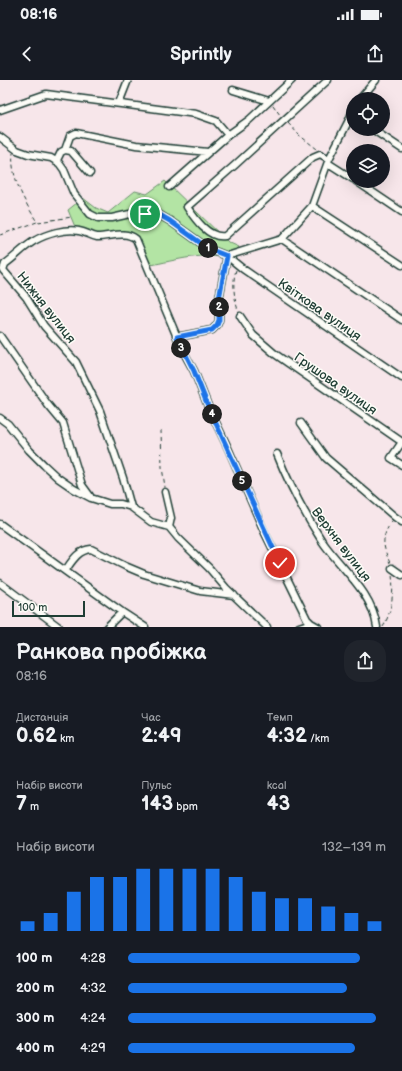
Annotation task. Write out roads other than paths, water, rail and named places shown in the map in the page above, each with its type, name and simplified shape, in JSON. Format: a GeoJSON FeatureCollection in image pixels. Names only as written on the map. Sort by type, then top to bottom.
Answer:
{"type":"FeatureCollection","features":[{"type":"Feature","properties":{"kind":"street"},"geometry":{"type":"LineString","coordinates":[[119,103],[128,80]]}},
{"type":"Feature","properties":{"kind":"street"},"geometry":{"type":"LineString","coordinates":[[169,187],[228,135],[249,120],[292,80]]}},
{"type":"Feature","properties":{"kind":"street"},"geometry":{"type":"LineString","coordinates":[[328,80],[236,165],[187,207],[195,218],[209,232],[219,237],[225,236],[313,157],[320,154],[346,174]]}},
{"type":"Feature","properties":{"kind":"street"},"geometry":{"type":"LineString","coordinates":[[366,92],[376,80]]}},
{"type":"Feature","properties":{"kind":"street"},"geometry":{"type":"LineString","coordinates":[[233,90],[269,101]]}},
{"type":"Feature","properties":{"kind":"street"},"geometry":{"type":"LineString","coordinates":[[0,110],[46,94],[179,111],[210,118],[216,121],[228,135]]}},
{"type":"Feature","properties":{"kind":"street"},"geometry":{"type":"LineString","coordinates":[[318,627],[311,623],[307,618],[267,537],[208,406],[194,371],[177,337],[212,330],[217,325],[219,320],[219,299],[227,256],[282,239],[312,206],[329,161],[346,130]]}},
{"type":"Feature","properties":{"kind":"street"},"geometry":{"type":"LineString","coordinates":[[0,137],[14,148],[28,154],[51,158],[56,162],[61,152],[65,150],[70,136],[76,133],[136,145],[208,152]]}},
{"type":"Feature","properties":{"kind":"street"},"geometry":{"type":"LineString","coordinates":[[382,136],[402,149]]}},
{"type":"Feature","properties":{"kind":"street"},"geometry":{"type":"LineString","coordinates":[[65,150],[71,151],[90,173]]}},
{"type":"Feature","properties":{"kind":"street","name":"Квіткова вулиця"},"geometry":{"type":"LineString","coordinates":[[56,162],[64,170],[74,194],[90,214],[98,218],[112,218],[130,214],[158,214],[209,249],[227,256],[402,378]]}},
{"type":"Feature","properties":{"kind":"street"},"geometry":{"type":"LineString","coordinates":[[366,188],[402,212]]}},
{"type":"Feature","properties":{"kind":"street"},"geometry":{"type":"LineString","coordinates":[[312,206],[402,264]]}},
{"type":"Feature","properties":{"kind":"street","name":"Нижня вулиця"},"geometry":{"type":"LineString","coordinates":[[131,507],[121,471],[100,411],[76,362],[44,326],[26,297],[3,270],[5,264],[34,241],[51,234],[64,231],[79,231],[97,236],[125,234],[133,237],[136,239],[141,250],[177,337]]}},
{"type":"Feature","properties":{"kind":"street"},"geometry":{"type":"LineString","coordinates":[[282,239],[402,320]]}},
{"type":"Feature","properties":{"kind":"street","name":"Грушова вулиця"},"geometry":{"type":"LineString","coordinates":[[240,316],[245,326],[253,335],[275,354],[402,442],[392,458],[402,465]]}},
{"type":"Feature","properties":{"kind":"street"},"geometry":{"type":"LineString","coordinates":[[0,336],[48,406],[63,423],[82,485],[91,498]]}},
{"type":"Feature","properties":{"kind":"street"},"geometry":{"type":"LineString","coordinates":[[0,418],[8,424],[29,450],[58,478],[91,498],[110,504],[121,504],[131,507],[151,522],[170,527],[234,595],[267,627]]}},
{"type":"Feature","properties":{"kind":"street"},"geometry":{"type":"LineString","coordinates":[[301,423],[326,458],[402,522]]}},
{"type":"Feature","properties":{"kind":"street","name":"Верхня вулиця"},"geometry":{"type":"LineString","coordinates":[[277,454],[299,504],[337,561],[362,589],[369,600],[377,627]]}},
{"type":"Feature","properties":{"kind":"street"},"geometry":{"type":"LineString","coordinates":[[165,492],[170,518],[170,527]]}},
{"type":"Feature","properties":{"kind":"street"},"geometry":{"type":"LineString","coordinates":[[0,524],[145,627]]}},
{"type":"Feature","properties":{"kind":"street"},"geometry":{"type":"LineString","coordinates":[[65,571],[81,551],[91,549],[144,574],[200,591],[234,595]]}},
{"type":"Feature","properties":{"kind":"street"},"geometry":{"type":"LineString","coordinates":[[392,568],[402,575]]}},
{"type":"Feature","properties":{"kind":"street"},"geometry":{"type":"LineString","coordinates":[[0,583],[59,627]]}},
{"type":"Feature","properties":{"kind":"street"},"geometry":{"type":"LineString","coordinates":[[107,627],[122,612]]}},
{"type":"Feature","properties":{"kind":"street"},"geometry":{"type":"LineString","coordinates":[[299,627],[311,623]]}}]}
